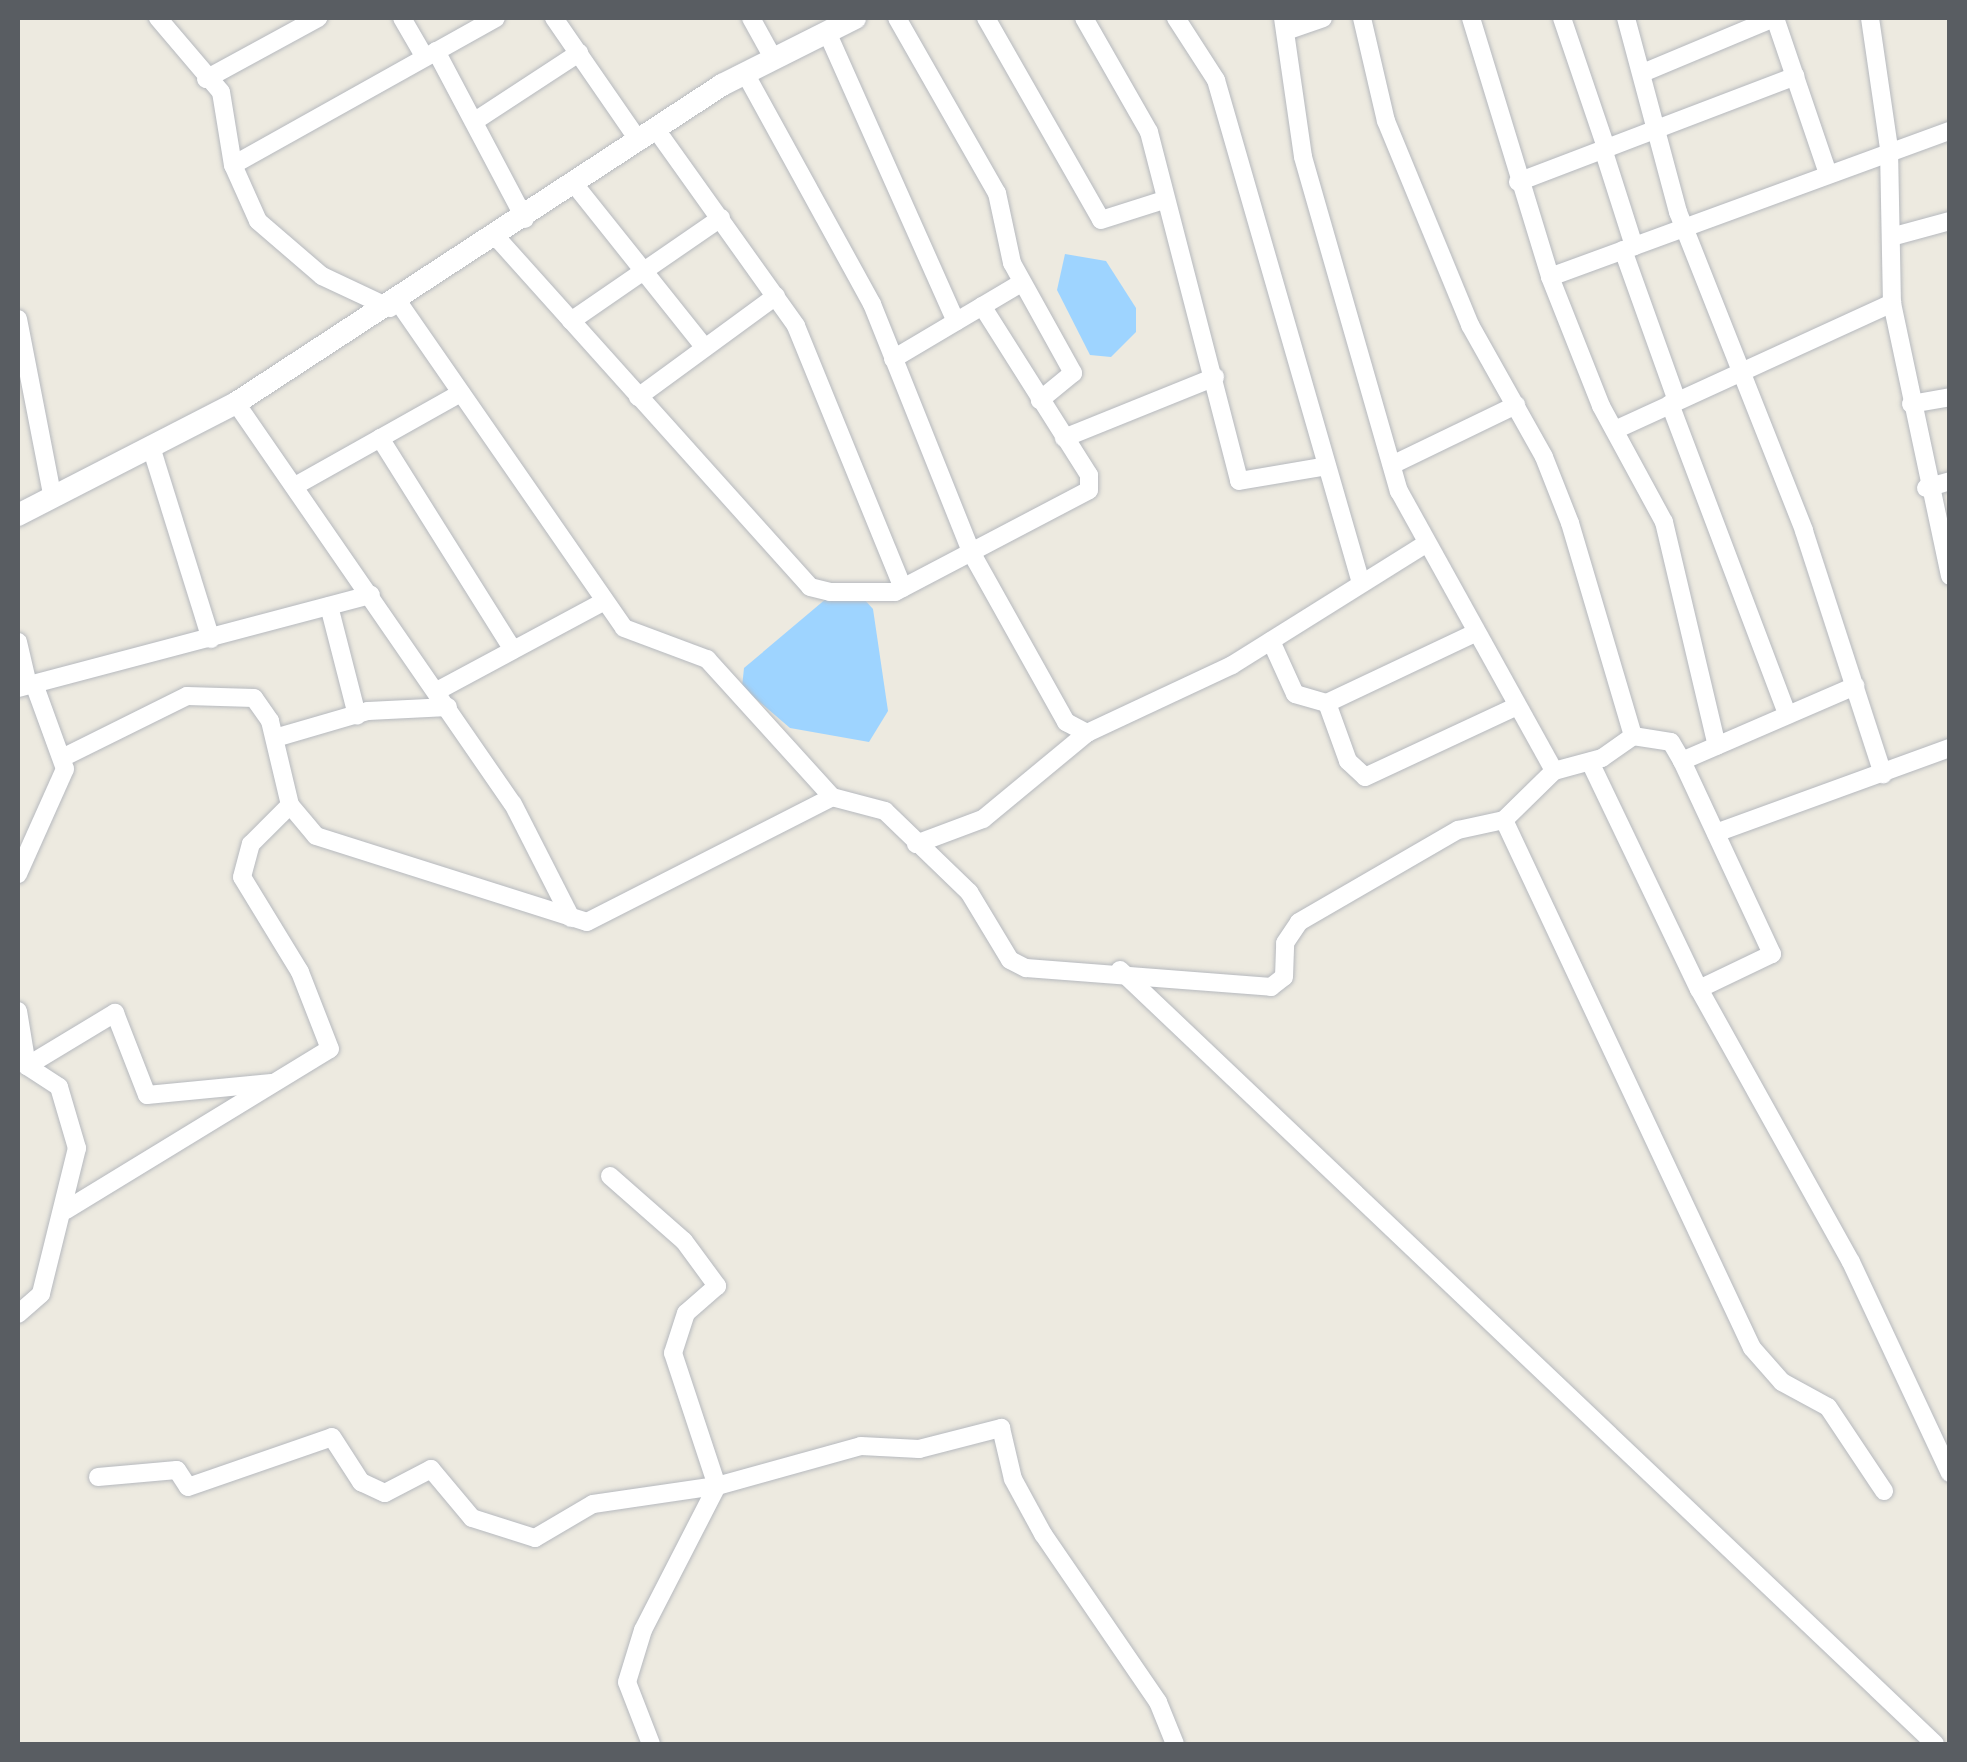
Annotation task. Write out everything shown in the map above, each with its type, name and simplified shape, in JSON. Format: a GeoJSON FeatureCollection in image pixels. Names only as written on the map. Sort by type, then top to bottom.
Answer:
{"type":"FeatureCollection","features":[{"type":"Feature","properties":{"kind":"street"},"geometry":{"type":"LineString","coordinates":[[158,18],[226,102],[233,166],[247,205],[279,242],[345,290],[395,306],[461,393],[603,602],[633,633],[707,658],[832,797],[885,811],[969,892],[1010,960],[1064,973],[1120,970],[1271,988],[1284,977],[1285,944],[1298,922],[1458,830],[1504,820],[1554,771],[1590,762],[1633,736],[1671,742],[1772,954],[1699,989]]}},
{"type":"Feature","properties":{"kind":"street"},"geometry":{"type":"LineString","coordinates":[[206,78],[318,18]]}},
{"type":"Feature","properties":{"kind":"street"},"geometry":{"type":"LineString","coordinates":[[402,18],[478,119],[525,220]]}},
{"type":"Feature","properties":{"kind":"street"},"geometry":{"type":"LineString","coordinates":[[233,166],[496,18]]}},
{"type":"Feature","properties":{"kind":"street"},"geometry":{"type":"LineString","coordinates":[[554,18],[579,54],[720,218],[776,296],[823,376],[903,588]]}},
{"type":"Feature","properties":{"kind":"street"},"geometry":{"type":"LineString","coordinates":[[751,18],[772,56]]}},
{"type":"Feature","properties":{"kind":"street"},"geometry":{"type":"LineString","coordinates":[[896,18],[997,194],[1022,284],[1073,373],[1040,400]]}},
{"type":"Feature","properties":{"kind":"street"},"geometry":{"type":"LineString","coordinates":[[986,18],[1101,220],[1164,200]]}},
{"type":"Feature","properties":{"kind":"street"},"geometry":{"type":"LineString","coordinates":[[1084,18],[1149,132],[1164,200],[1243,484],[1327,466]]}},
{"type":"Feature","properties":{"kind":"street"},"geometry":{"type":"LineString","coordinates":[[1176,18],[1216,80],[1362,584]]}},
{"type":"Feature","properties":{"kind":"street"},"geometry":{"type":"LineString","coordinates":[[1323,18],[1285,24],[1303,157],[1392,465],[1424,545],[1513,708],[1554,771]]}},
{"type":"Feature","properties":{"kind":"street"},"geometry":{"type":"LineString","coordinates":[[1362,18],[1386,121],[1470,326],[1516,405],[1570,523],[1633,736]]}},
{"type":"Feature","properties":{"kind":"street"},"geometry":{"type":"LineString","coordinates":[[1471,18],[1518,182],[1550,276],[1615,430],[1664,522],[1717,746]]}},
{"type":"Feature","properties":{"kind":"street"},"geometry":{"type":"LineString","coordinates":[[1562,18],[1606,151],[1628,248],[1674,403],[1788,714]]}},
{"type":"Feature","properties":{"kind":"street"},"geometry":{"type":"LineString","coordinates":[[1626,18],[1645,72],[1685,229],[1855,686],[1883,774]]}},
{"type":"Feature","properties":{"kind":"street"},"geometry":{"type":"LineString","coordinates":[[1645,72],[1775,18],[1827,171]]}},
{"type":"Feature","properties":{"kind":"street"},"geometry":{"type":"LineString","coordinates":[[1870,18],[1889,149],[1892,302],[1926,488],[1950,576]]}},
{"type":"Feature","properties":{"kind":"street"},"geometry":{"type":"LineString","coordinates":[[18,515],[152,450],[236,403],[498,239],[647,134],[772,56],[841,22],[956,322]]}},
{"type":"Feature","properties":{"kind":"street"},"geometry":{"type":"LineString","coordinates":[[478,119],[579,54]]}},
{"type":"Feature","properties":{"kind":"street"},"geometry":{"type":"LineString","coordinates":[[745,73],[814,184],[893,359],[971,552],[1066,722],[1087,733]]}},
{"type":"Feature","properties":{"kind":"street"},"geometry":{"type":"LineString","coordinates":[[1518,182],[1796,76]]}},
{"type":"Feature","properties":{"kind":"street"},"geometry":{"type":"LineString","coordinates":[[1550,276],[1685,229],[1827,171],[1950,131]]}},
{"type":"Feature","properties":{"kind":"street"},"geometry":{"type":"LineString","coordinates":[[575,185],[705,348]]}},
{"type":"Feature","properties":{"kind":"street"},"geometry":{"type":"LineString","coordinates":[[571,321],[720,218]]}},
{"type":"Feature","properties":{"kind":"street"},"geometry":{"type":"LineString","coordinates":[[1891,237],[1950,221]]}},
{"type":"Feature","properties":{"kind":"street"},"geometry":{"type":"LineString","coordinates":[[498,239],[810,587],[859,594],[903,588],[1089,490],[1064,438],[982,306]]}},
{"type":"Feature","properties":{"kind":"street"},"geometry":{"type":"LineString","coordinates":[[893,359],[1022,284]]}},
{"type":"Feature","properties":{"kind":"street"},"geometry":{"type":"LineString","coordinates":[[638,397],[776,296]]}},
{"type":"Feature","properties":{"kind":"street"},"geometry":{"type":"LineString","coordinates":[[1615,430],[1892,302]]}},
{"type":"Feature","properties":{"kind":"street"},"geometry":{"type":"LineString","coordinates":[[18,318],[54,499]]}},
{"type":"Feature","properties":{"kind":"street"},"geometry":{"type":"LineString","coordinates":[[1064,438],[1215,378]]}},
{"type":"Feature","properties":{"kind":"street"},"geometry":{"type":"LineString","coordinates":[[294,486],[461,393]]}},
{"type":"Feature","properties":{"kind":"street"},"geometry":{"type":"LineString","coordinates":[[1910,404],[1950,398]]}},
{"type":"Feature","properties":{"kind":"street"},"geometry":{"type":"LineString","coordinates":[[236,403],[513,804],[571,918]]}},
{"type":"Feature","properties":{"kind":"street"},"geometry":{"type":"LineString","coordinates":[[1392,465],[1516,405]]}},
{"type":"Feature","properties":{"kind":"street"},"geometry":{"type":"LineString","coordinates":[[380,438],[513,650]]}},
{"type":"Feature","properties":{"kind":"street"},"geometry":{"type":"LineString","coordinates":[[152,450],[211,639]]}},
{"type":"Feature","properties":{"kind":"street"},"geometry":{"type":"LineString","coordinates":[[1926,488],[1950,481]]}},
{"type":"Feature","properties":{"kind":"street"},"geometry":{"type":"LineString","coordinates":[[916,844],[983,818],[1087,733],[1271,641],[1424,545]]}},
{"type":"Feature","properties":{"kind":"street"},"geometry":{"type":"LineString","coordinates":[[26,686],[371,595]]}},
{"type":"Feature","properties":{"kind":"street"},"geometry":{"type":"LineString","coordinates":[[437,691],[603,602]]}},
{"type":"Feature","properties":{"kind":"street"},"geometry":{"type":"LineString","coordinates":[[329,606],[357,715]]}},
{"type":"Feature","properties":{"kind":"street"},"geometry":{"type":"LineString","coordinates":[[1271,641],[1295,694],[1327,703],[1473,634]]}},
{"type":"Feature","properties":{"kind":"street"},"geometry":{"type":"LineString","coordinates":[[18,642],[26,686],[64,757],[62,784],[18,874]]}},
{"type":"Feature","properties":{"kind":"street"},"geometry":{"type":"LineString","coordinates":[[1682,760],[1855,686]]}},
{"type":"Feature","properties":{"kind":"street"},"geometry":{"type":"LineString","coordinates":[[64,757],[187,696],[224,692],[254,698],[275,738],[290,805],[328,843],[571,918],[602,918],[832,797]]}},
{"type":"Feature","properties":{"kind":"street"},"geometry":{"type":"LineString","coordinates":[[1327,703],[1348,761],[1366,777],[1513,708]]}},
{"type":"Feature","properties":{"kind":"street"},"geometry":{"type":"LineString","coordinates":[[275,738],[357,715],[448,707]]}},
{"type":"Feature","properties":{"kind":"street"},"geometry":{"type":"LineString","coordinates":[[1716,832],[1950,748]]}},
{"type":"Feature","properties":{"kind":"street"},"geometry":{"type":"LineString","coordinates":[[1590,762],[1699,989],[1851,1262],[1950,1472]]}},
{"type":"Feature","properties":{"kind":"street"},"geometry":{"type":"LineString","coordinates":[[66,1210],[330,1050],[300,972],[242,877],[251,844],[290,805]]}},
{"type":"Feature","properties":{"kind":"street"},"geometry":{"type":"LineString","coordinates":[[1504,820],[1752,1348],[1782,1382],[1828,1407],[1884,1491]]}},
{"type":"Feature","properties":{"kind":"street"},"geometry":{"type":"LineString","coordinates":[[1120,970],[1934,1744]]}},
{"type":"Feature","properties":{"kind":"street"},"geometry":{"type":"LineString","coordinates":[[18,1011],[27,1066],[60,1087],[77,1148],[66,1210],[41,1294],[18,1314]]}},
{"type":"Feature","properties":{"kind":"street"},"geometry":{"type":"LineString","coordinates":[[27,1066],[115,1013],[148,1095],[276,1083]]}},
{"type":"Feature","properties":{"kind":"street"},"geometry":{"type":"LineString","coordinates":[[610,1176],[684,1241],[717,1286],[686,1313],[673,1353],[717,1486],[643,1630],[626,1682],[652,1744]]}},
{"type":"Feature","properties":{"kind":"street"},"geometry":{"type":"LineString","coordinates":[[98,1477],[177,1470],[188,1487],[332,1437],[360,1482],[386,1493],[431,1469],[472,1518],[535,1538],[593,1504],[717,1486],[861,1446],[919,1448],[1001,1428],[1036,1520],[1158,1702],[1175,1744]]}},
{"type":"Feature","properties":{"kind":"water"},"geometry":{"type":"Polygon","coordinates":[[[1065,254],[1106,261],[1136,308],[1136,332],[1111,357],[1090,355],[1057,290],[1065,254]]]}},
{"type":"Feature","properties":{"kind":"water"},"geometry":{"type":"Polygon","coordinates":[[[827,598],[864,599],[873,609],[888,711],[869,742],[790,728],[742,687],[744,668],[827,598]]]}}]}
